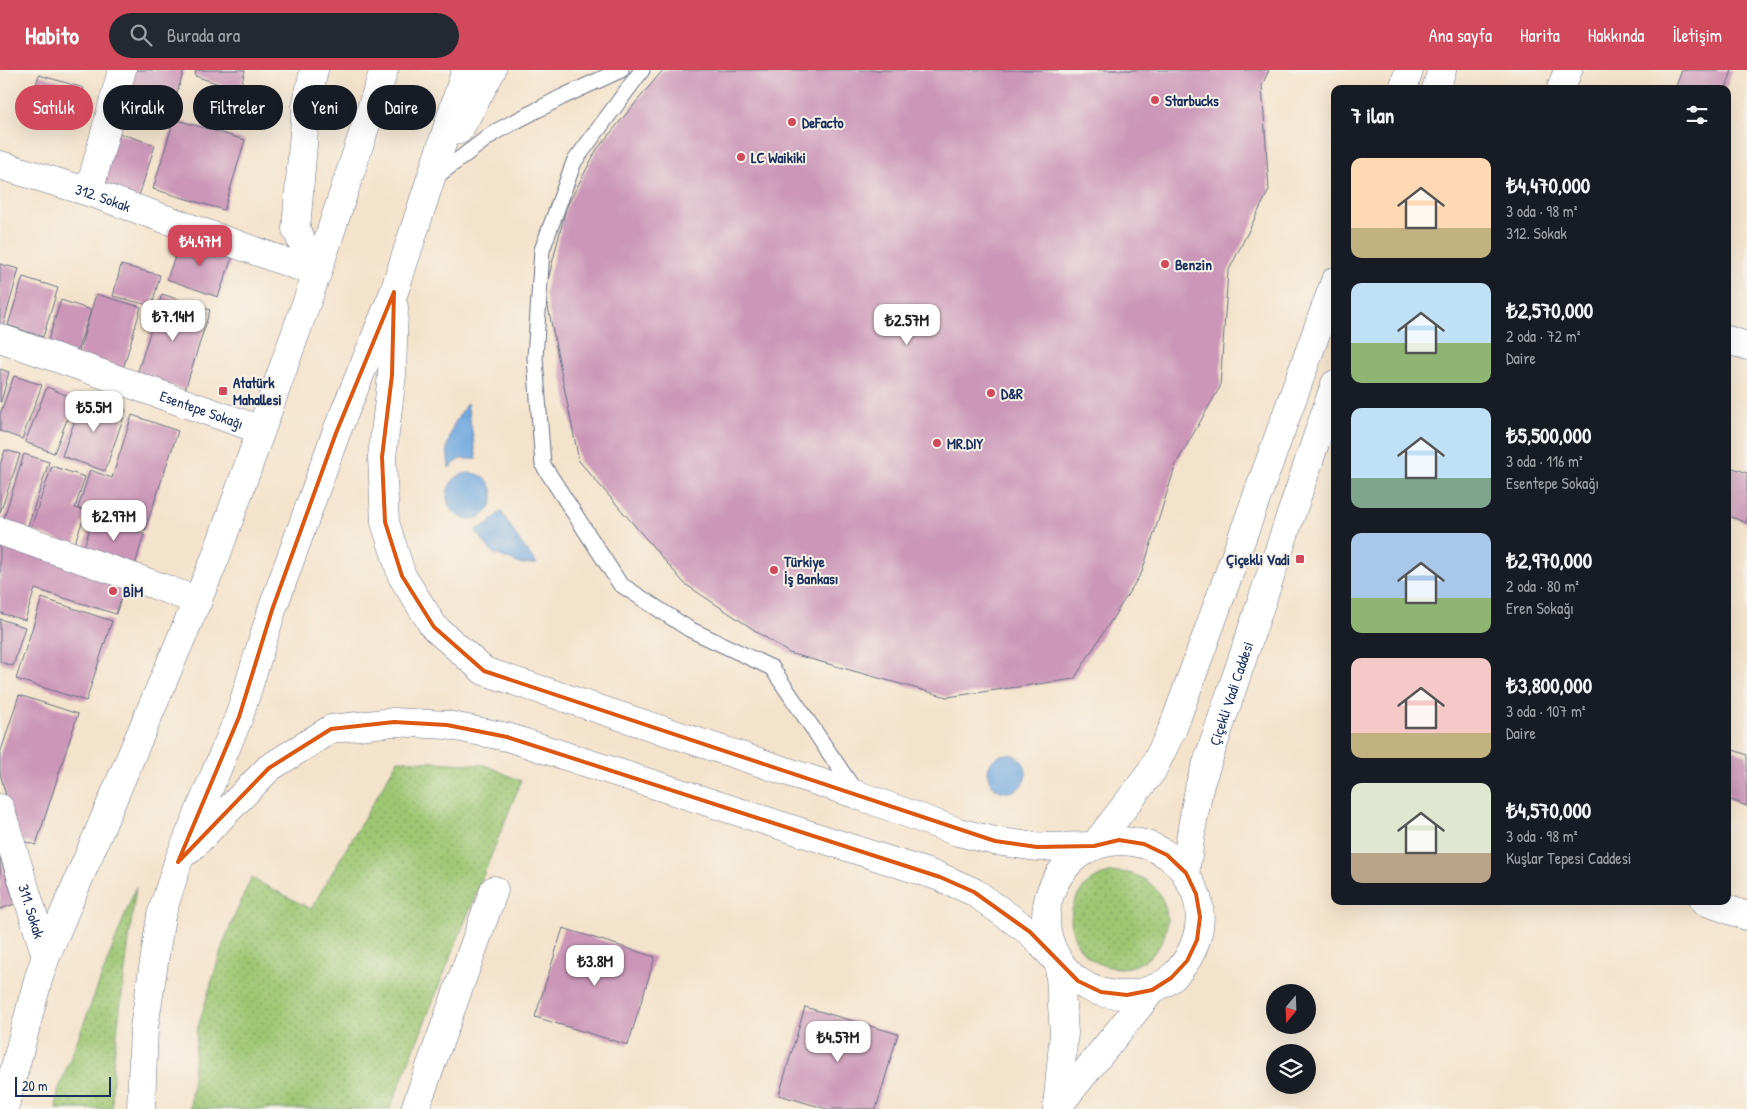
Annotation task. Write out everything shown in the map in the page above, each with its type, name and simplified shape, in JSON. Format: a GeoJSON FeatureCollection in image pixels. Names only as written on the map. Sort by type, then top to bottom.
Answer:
{"type":"FeatureCollection","features":[{"type":"Feature","properties":{"kind":"main road"},"geometry":{"type":"LineString","coordinates":[[89,192],[122,70]]}},
{"type":"Feature","properties":{"kind":"main road"},"geometry":{"type":"LineString","coordinates":[[314,70],[306,107],[296,230],[317,273]]}},
{"type":"Feature","properties":{"kind":"main road"},"geometry":{"type":"LineString","coordinates":[[4,1109],[46,956],[215,559],[317,273],[384,70]]}},
{"type":"Feature","properties":{"kind":"main road"},"geometry":{"type":"LineString","coordinates":[[141,1109],[144,1028],[160,916],[178,862],[239,717],[272,610],[336,433],[394,292],[466,70]]}},
{"type":"Feature","properties":{"kind":"main road"},"geometry":{"type":"LineString","coordinates":[[430,181],[492,70]]}},
{"type":"Feature","properties":{"kind":"main road"},"geometry":{"type":"LineString","coordinates":[[1403,85],[1409,70]]}},
{"type":"Feature","properties":{"kind":"main road"},"geometry":{"type":"LineString","coordinates":[[1437,85],[1442,70]]}},
{"type":"Feature","properties":{"kind":"main road"},"geometry":{"type":"LineString","coordinates":[[1562,85],[1568,70]]}},
{"type":"Feature","properties":{"kind":"main road","name":"312. Sokak"},"geometry":{"type":"LineString","coordinates":[[0,165],[89,192],[317,273]]}},
{"type":"Feature","properties":{"kind":"main road"},"geometry":{"type":"LineString","coordinates":[[178,862],[269,768],[331,729],[394,722],[447,725],[507,737],[940,878],[974,892],[1030,932],[1078,981],[1101,992],[1126,996],[1152,990],[1172,978],[1187,961],[1197,940],[1200,917],[1196,894],[1186,873],[1167,855],[1144,844],[1119,840],[1094,846],[1037,847],[995,841],[958,832],[858,795],[484,671],[434,627],[402,576],[385,522],[382,457],[392,375],[394,292]]}},
{"type":"Feature","properties":{"kind":"main road"},"geometry":{"type":"LineString","coordinates":[[1057,1108],[1064,1034],[1059,963],[1049,942],[1045,919],[1048,896],[1058,875],[1073,858],[1094,846],[1152,771],[1173,728],[1331,292]]}},
{"type":"Feature","properties":{"kind":"main road","name":"Esentepe Sokağı"},"geometry":{"type":"LineString","coordinates":[[0,338],[261,430]]}},
{"type":"Feature","properties":{"kind":"main road"},"geometry":{"type":"LineString","coordinates":[[1731,341],[1747,346]]}},
{"type":"Feature","properties":{"kind":"main road","name":"Çiçekli Vadi Caddesi"},"geometry":{"type":"LineString","coordinates":[[1186,873],[1191,830],[1200,784],[1331,396]]}},
{"type":"Feature","properties":{"kind":"main road"},"geometry":{"type":"LineString","coordinates":[[0,532],[144,581],[198,602]]}},
{"type":"Feature","properties":{"kind":"main road","name":"311. Sokak"},"geometry":{"type":"LineString","coordinates":[[0,808],[46,956]]}},
{"type":"Feature","properties":{"kind":"main road"},"geometry":{"type":"LineString","coordinates":[[415,1109],[494,890]]}},
{"type":"Feature","properties":{"kind":"main road"},"geometry":{"type":"LineString","coordinates":[[1715,905],[1747,916]]}},
{"type":"Feature","properties":{"kind":"main road"},"geometry":{"type":"LineString","coordinates":[[1057,1108],[1152,990]]}},
{"type":"Feature","properties":{"kind":"lane"},"geometry":{"type":"LineString","coordinates":[[430,181],[495,132],[562,97],[621,70]]}},
{"type":"Feature","properties":{"kind":"lane"},"geometry":{"type":"LineString","coordinates":[[642,70],[574,162],[542,250],[535,358],[543,465],[620,584],[689,629],[772,668],[858,795]]}},
{"type":"Feature","properties":{"kind":"highlighted area"},"geometry":{"type":"Polygon","coordinates":[[[394,292],[392,375],[382,457],[385,522],[402,576],[434,627],[484,671],[995,841],[1037,847],[1094,846],[1119,840],[1144,844],[1167,855],[1186,873],[1196,894],[1200,917],[1197,940],[1187,961],[1171,978],[1152,990],[1127,995],[1101,992],[1078,981],[1030,932],[974,892],[940,877],[507,737],[447,725],[394,722],[331,729],[269,768],[178,862],[239,717],[272,610],[336,433],[394,292]]]}},
{"type":"Feature","properties":{"kind":"green space"},"geometry":{"type":"Polygon","coordinates":[[[398,760],[485,765],[521,781],[390,1109],[190,1109],[197,1030],[224,941],[251,878],[311,909],[398,760]]]}},
{"type":"Feature","properties":{"kind":"green space"},"geometry":{"type":"Polygon","coordinates":[[[1110,872],[1128,872],[1146,880],[1159,893],[1167,911],[1164,939],[1146,960],[1128,968],[1110,968],[1092,960],[1079,947],[1071,929],[1071,911],[1079,893],[1092,880],[1110,872]]]}},
{"type":"Feature","properties":{"kind":"green space"},"geometry":{"type":"Polygon","coordinates":[[[136,886],[113,1064],[112,1109],[56,1109],[58,1091],[136,886]]]}},
{"type":"Feature","properties":{"kind":"water"},"geometry":{"type":"Polygon","coordinates":[[[467,403],[477,459],[460,459],[449,468],[447,447],[453,426],[467,403]]]}},
{"type":"Feature","properties":{"kind":"water"},"geometry":{"type":"Polygon","coordinates":[[[470,473],[483,477],[489,483],[493,496],[489,509],[483,515],[470,519],[457,515],[451,509],[447,496],[451,483],[457,477],[470,473]]]}},
{"type":"Feature","properties":{"kind":"water"},"geometry":{"type":"Polygon","coordinates":[[[501,511],[518,539],[537,564],[520,564],[493,553],[475,530],[487,525],[501,511]]]}},
{"type":"Feature","properties":{"kind":"water"},"geometry":{"type":"Polygon","coordinates":[[[1007,754],[1020,760],[1026,773],[1020,786],[1007,792],[994,786],[988,773],[994,760],[1007,754]]]}},
{"type":"Feature","properties":{"kind":"building"},"geometry":{"type":"Polygon","coordinates":[[[131,70],[184,70],[179,85],[126,85],[131,70]]]}},
{"type":"Feature","properties":{"kind":"building"},"geometry":{"type":"Polygon","coordinates":[[[196,70],[245,70],[241,85],[222,85],[195,76],[196,70]]]}},
{"type":"Feature","properties":{"kind":"building"},"geometry":{"type":"Polygon","coordinates":[[[663,70],[1269,70],[1262,85],[1269,190],[1228,272],[1220,387],[1176,464],[1142,572],[1074,679],[947,697],[789,653],[685,584],[579,461],[545,292],[566,208],[597,149],[663,70]]]}},
{"type":"Feature","properties":{"kind":"building"},"geometry":{"type":"Polygon","coordinates":[[[1682,70],[1732,70],[1727,85],[1676,85],[1682,70]]]}},
{"type":"Feature","properties":{"kind":"building"},"geometry":{"type":"Polygon","coordinates":[[[39,75],[74,85],[36,85],[39,75]]]}},
{"type":"Feature","properties":{"kind":"building"},"geometry":{"type":"Polygon","coordinates":[[[183,122],[193,125],[193,130],[211,130],[245,140],[224,210],[153,189],[171,130],[183,130],[183,122]]]}},
{"type":"Feature","properties":{"kind":"building"},"geometry":{"type":"Polygon","coordinates":[[[116,132],[155,145],[138,199],[99,186],[116,132]]]}},
{"type":"Feature","properties":{"kind":"building"},"geometry":{"type":"Polygon","coordinates":[[[182,237],[233,255],[218,297],[167,279],[182,237]]]}},
{"type":"Feature","properties":{"kind":"building"},"geometry":{"type":"Polygon","coordinates":[[[0,264],[19,269],[3,326],[0,325],[0,264]]]}},
{"type":"Feature","properties":{"kind":"building"},"geometry":{"type":"Polygon","coordinates":[[[121,265],[160,275],[152,306],[113,296],[121,265]]]}},
{"type":"Feature","properties":{"kind":"building"},"geometry":{"type":"Polygon","coordinates":[[[23,277],[58,288],[43,337],[8,325],[23,277]]]}},
{"type":"Feature","properties":{"kind":"building"},"geometry":{"type":"Polygon","coordinates":[[[96,294],[141,307],[123,369],[78,355],[96,294]]]}},
{"type":"Feature","properties":{"kind":"building"},"geometry":{"type":"Polygon","coordinates":[[[162,294],[210,310],[185,390],[137,374],[162,294]]]}},
{"type":"Feature","properties":{"kind":"building"},"geometry":{"type":"Polygon","coordinates":[[[61,300],[91,310],[76,354],[47,344],[61,300]]]}},
{"type":"Feature","properties":{"kind":"building"},"geometry":{"type":"Polygon","coordinates":[[[0,369],[9,372],[1,402],[0,402],[0,369]]]}},
{"type":"Feature","properties":{"kind":"building"},"geometry":{"type":"Polygon","coordinates":[[[14,376],[42,385],[22,439],[0,431],[0,414],[14,376]]]}},
{"type":"Feature","properties":{"kind":"building"},"geometry":{"type":"Polygon","coordinates":[[[47,387],[75,399],[54,453],[25,442],[47,387]]]}},
{"type":"Feature","properties":{"kind":"building"},"geometry":{"type":"Polygon","coordinates":[[[84,395],[126,410],[105,471],[62,456],[84,395]]]}},
{"type":"Feature","properties":{"kind":"building"},"geometry":{"type":"Polygon","coordinates":[[[132,415],[178,431],[145,530],[78,508],[90,470],[112,478],[132,415]]]}},
{"type":"Feature","properties":{"kind":"building"},"geometry":{"type":"Polygon","coordinates":[[[5,450],[20,454],[0,513],[0,465],[5,450]]]}},
{"type":"Feature","properties":{"kind":"building"},"geometry":{"type":"Polygon","coordinates":[[[24,454],[49,462],[27,529],[3,521],[24,454]]]}},
{"type":"Feature","properties":{"kind":"building"},"geometry":{"type":"Polygon","coordinates":[[[52,466],[85,477],[75,508],[86,511],[74,545],[30,530],[52,466]]]}},
{"type":"Feature","properties":{"kind":"building"},"geometry":{"type":"Polygon","coordinates":[[[1731,467],[1747,473],[1747,523],[1731,517],[1731,467]]]}},
{"type":"Feature","properties":{"kind":"building"},"geometry":{"type":"Polygon","coordinates":[[[93,518],[144,534],[135,565],[83,550],[93,518]]]}},
{"type":"Feature","properties":{"kind":"building"},"geometry":{"type":"Polygon","coordinates":[[[0,544],[126,583],[116,614],[35,589],[25,620],[0,613],[0,544]]]}},
{"type":"Feature","properties":{"kind":"building"},"geometry":{"type":"Polygon","coordinates":[[[42,598],[112,621],[86,701],[16,679],[42,598]]]}},
{"type":"Feature","properties":{"kind":"building"},"geometry":{"type":"Polygon","coordinates":[[[0,619],[25,627],[13,666],[0,662],[0,619]]]}},
{"type":"Feature","properties":{"kind":"building"},"geometry":{"type":"Polygon","coordinates":[[[19,695],[78,714],[36,845],[17,839],[0,773],[0,754],[19,695]]]}},
{"type":"Feature","properties":{"kind":"building"},"geometry":{"type":"Polygon","coordinates":[[[1731,749],[1747,755],[1747,806],[1731,800],[1731,749]]]}},
{"type":"Feature","properties":{"kind":"building"},"geometry":{"type":"Polygon","coordinates":[[[0,857],[15,904],[0,909],[0,857]]]}},
{"type":"Feature","properties":{"kind":"building"},"geometry":{"type":"Polygon","coordinates":[[[563,928],[655,957],[628,1045],[535,1017],[563,928]]]}},
{"type":"Feature","properties":{"kind":"building"},"geometry":{"type":"Polygon","coordinates":[[[805,1007],[898,1034],[876,1109],[827,1109],[779,1095],[805,1007]]]}},
{"type":"Feature","properties":{"kind":"place","name":"Starbucks"},"geometry":{"type":"Point","coordinates":[1155,100]}},
{"type":"Feature","properties":{"kind":"place","name":"DeFacto"},"geometry":{"type":"Point","coordinates":[792,122]}},
{"type":"Feature","properties":{"kind":"place","name":"LC Waikiki"},"geometry":{"type":"Point","coordinates":[741,157]}},
{"type":"Feature","properties":{"kind":"place","name":"Benzin"},"geometry":{"type":"Point","coordinates":[1165,264]}},
{"type":"Feature","properties":{"kind":"place","name":"Atatürk Mahallesi"},"geometry":{"type":"Point","coordinates":[223,391]}},
{"type":"Feature","properties":{"kind":"place","name":"D&R"},"geometry":{"type":"Point","coordinates":[991,393]}},
{"type":"Feature","properties":{"kind":"place","name":"MR.DIY"},"geometry":{"type":"Point","coordinates":[937,443]}},
{"type":"Feature","properties":{"kind":"place","name":"Çiçekli Vadi"},"geometry":{"type":"Point","coordinates":[1300,559]}},
{"type":"Feature","properties":{"kind":"place","name":"Türkiye İş Bankası"},"geometry":{"type":"Point","coordinates":[774,570]}},
{"type":"Feature","properties":{"kind":"place","name":"BİM"},"geometry":{"type":"Point","coordinates":[113,591]}}]}
